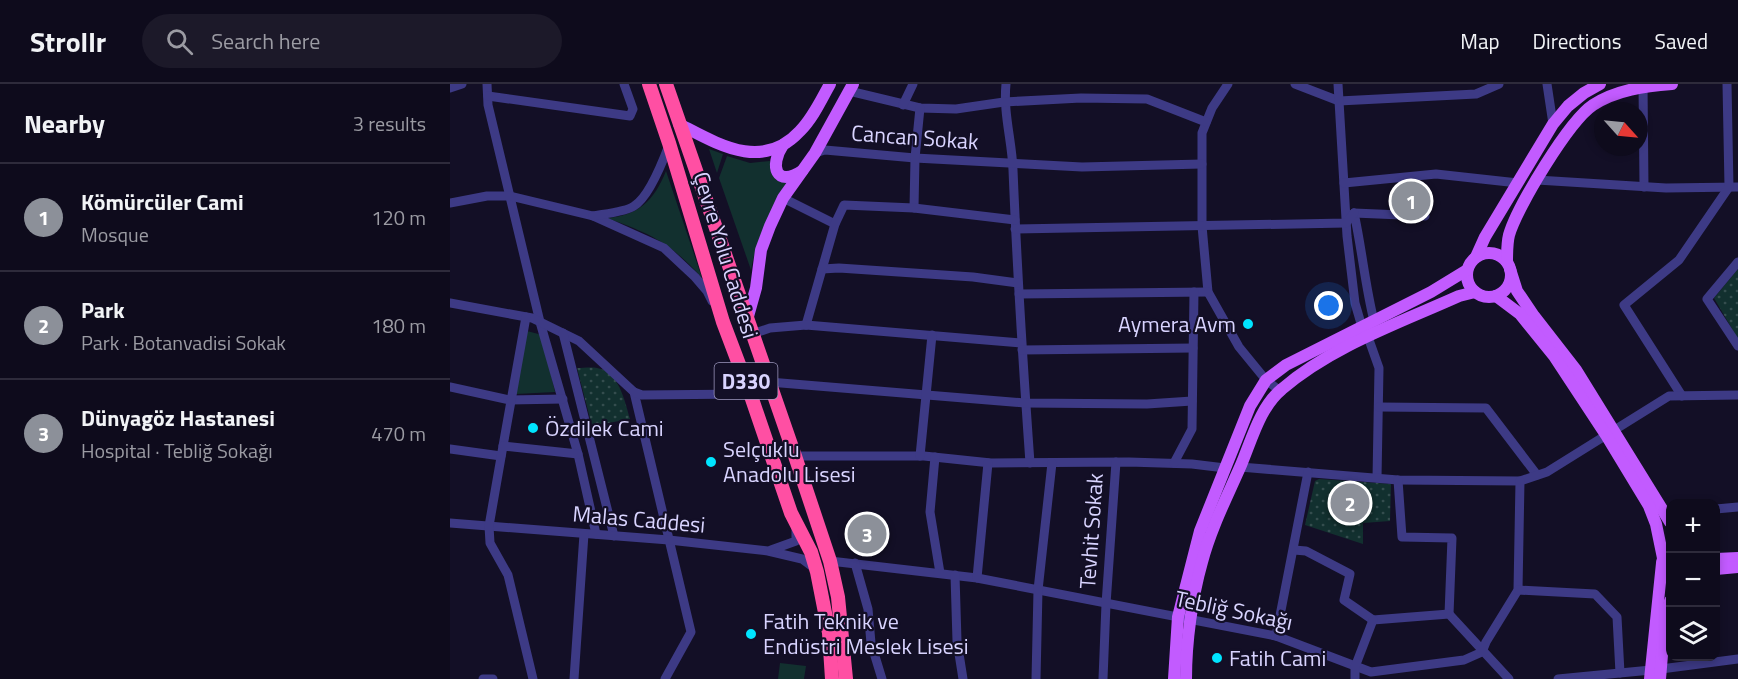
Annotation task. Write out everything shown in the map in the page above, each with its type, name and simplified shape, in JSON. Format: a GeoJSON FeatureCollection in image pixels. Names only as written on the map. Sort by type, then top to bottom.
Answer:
{"type":"FeatureCollection","features":[{"type":"Feature","properties":{"kind":"highway","name":"Çevre Yolu Caddesi"},"geometry":{"type":"LineString","coordinates":[[649,84],[723,322],[791,513],[811,552],[829,633],[832,679]]}},
{"type":"Feature","properties":{"kind":"highway","name":"Çevre Yolu Caddesi"},"geometry":{"type":"LineString","coordinates":[[666,84],[830,561],[838,597],[846,679]]}},
{"type":"Feature","properties":{"kind":"main road"},"geometry":{"type":"LineString","coordinates":[[679,124],[735,151],[757,152],[777,149],[800,131],[810,119],[830,84]]}},
{"type":"Feature","properties":{"kind":"main road"},"geometry":{"type":"LineString","coordinates":[[1186,679],[1184,618],[1202,562],[1224,500],[1259,420],[1279,390],[1365,332],[1374,321],[1431,292],[1467,270],[1553,124],[1568,106],[1600,84]]}},
{"type":"Feature","properties":{"kind":"main road"},"geometry":{"type":"LineString","coordinates":[[1467,270],[1468,282],[1481,296],[1496,296],[1502,293],[1510,282],[1509,236],[1520,207],[1570,129],[1591,107],[1608,97],[1644,85],[1672,84]]}},
{"type":"Feature","properties":{"kind":"main road"},"geometry":{"type":"LineString","coordinates":[[747,320],[756,288],[761,250],[783,198],[815,153],[851,88]]}},
{"type":"Feature","properties":{"kind":"main road"},"geometry":{"type":"LineString","coordinates":[[783,145],[774,164],[777,172],[785,177],[794,177],[803,171]]}},
{"type":"Feature","properties":{"kind":"main road"},"geometry":{"type":"LineString","coordinates":[[1476,257],[1489,253],[1496,254],[1508,265],[1517,291],[1576,370],[1650,506],[1665,557],[1666,575]]}},
{"type":"Feature","properties":{"kind":"main road"},"geometry":{"type":"LineString","coordinates":[[1174,679],[1200,531],[1250,406],[1266,381],[1286,365],[1365,332],[1475,292]]}},
{"type":"Feature","properties":{"kind":"main road"},"geometry":{"type":"LineString","coordinates":[[1496,296],[1520,314],[1554,356],[1666,515]]}},
{"type":"Feature","properties":{"kind":"main road"},"geometry":{"type":"LineString","coordinates":[[1656,674],[1665,557]]}},
{"type":"Feature","properties":{"kind":"main road"},"geometry":{"type":"LineString","coordinates":[[1720,559],[1738,558]]}},
{"type":"Feature","properties":{"kind":"main road"},"geometry":{"type":"LineString","coordinates":[[1720,569],[1738,567]]}},
{"type":"Feature","properties":{"kind":"main road"},"geometry":{"type":"LineString","coordinates":[[1656,674],[1669,607]]}},
{"type":"Feature","properties":{"kind":"street"},"geometry":{"type":"LineString","coordinates":[[450,88],[462,84]]}},
{"type":"Feature","properties":{"kind":"street"},"geometry":{"type":"LineString","coordinates":[[488,84],[488,105],[540,322],[578,454],[596,534]]}},
{"type":"Feature","properties":{"kind":"street"},"geometry":{"type":"LineString","coordinates":[[488,96],[630,116],[633,109],[624,84]]}},
{"type":"Feature","properties":{"kind":"street"},"geometry":{"type":"LineString","coordinates":[[903,105],[913,84]]}},
{"type":"Feature","properties":{"kind":"street"},"geometry":{"type":"LineString","coordinates":[[1006,84],[1004,102],[1013,163],[1018,294],[1030,463]]}},
{"type":"Feature","properties":{"kind":"street"},"geometry":{"type":"LineString","coordinates":[[1228,84],[1212,108],[1202,133],[1202,226],[1208,292],[1239,347],[1266,381],[1279,390]]}},
{"type":"Feature","properties":{"kind":"street"},"geometry":{"type":"LineString","coordinates":[[1295,84],[1339,101],[1476,94],[1499,84]]}},
{"type":"Feature","properties":{"kind":"street"},"geometry":{"type":"LineString","coordinates":[[1338,84],[1346,223],[1355,303],[1379,368],[1377,478]]}},
{"type":"Feature","properties":{"kind":"street"},"geometry":{"type":"LineString","coordinates":[[1437,84],[1438,95]]}},
{"type":"Feature","properties":{"kind":"street"},"geometry":{"type":"LineString","coordinates":[[1547,84],[1553,124]]}},
{"type":"Feature","properties":{"kind":"street"},"geometry":{"type":"LineString","coordinates":[[1682,396],[1624,305],[1679,260],[1733,187],[1727,84]]}},
{"type":"Feature","properties":{"kind":"street"},"geometry":{"type":"LineString","coordinates":[[1644,85],[1644,187]]}},
{"type":"Feature","properties":{"kind":"street"},"geometry":{"type":"LineString","coordinates":[[851,88],[903,105],[920,108],[956,109],[1004,102],[1147,99],[1206,122]]}},
{"type":"Feature","properties":{"kind":"street"},"geometry":{"type":"LineString","coordinates":[[914,208],[915,158],[920,108]]}},
{"type":"Feature","properties":{"kind":"street"},"geometry":{"type":"LineString","coordinates":[[593,216],[634,207],[644,195],[664,159],[669,143]]}},
{"type":"Feature","properties":{"kind":"street","name":"Cancan Sokak"},"geometry":{"type":"LineString","coordinates":[[815,153],[825,150],[915,158],[1082,167],[1202,164]]}},
{"type":"Feature","properties":{"kind":"street"},"geometry":{"type":"LineString","coordinates":[[1344,183],[1436,174],[1518,183]]}},
{"type":"Feature","properties":{"kind":"street"},"geometry":{"type":"LineString","coordinates":[[1537,180],[1644,187],[1733,187]]}},
{"type":"Feature","properties":{"kind":"street"},"geometry":{"type":"LineString","coordinates":[[450,203],[487,196],[510,196],[593,216],[664,248],[707,291],[723,322]]}},
{"type":"Feature","properties":{"kind":"street"},"geometry":{"type":"LineString","coordinates":[[783,198],[835,224]]}},
{"type":"Feature","properties":{"kind":"street"},"geometry":{"type":"LineString","coordinates":[[806,325],[835,224],[843,205],[914,208],[1015,224],[1202,226],[1346,223]]}},
{"type":"Feature","properties":{"kind":"street"},"geometry":{"type":"LineString","coordinates":[[1346,223],[1354,213]]}},
{"type":"Feature","properties":{"kind":"street"},"geometry":{"type":"LineString","coordinates":[[1354,213],[1425,216]]}},
{"type":"Feature","properties":{"kind":"street"},"geometry":{"type":"LineString","coordinates":[[1354,213],[1361,245],[1365,285],[1374,321]]}},
{"type":"Feature","properties":{"kind":"street"},"geometry":{"type":"LineString","coordinates":[[1738,262],[1707,298],[1738,346]]}},
{"type":"Feature","properties":{"kind":"street"},"geometry":{"type":"LineString","coordinates":[[822,269],[839,268],[973,277],[1018,283]]}},
{"type":"Feature","properties":{"kind":"street"},"geometry":{"type":"LineString","coordinates":[[1174,463],[1192,429],[1194,292]]}},
{"type":"Feature","properties":{"kind":"street"},"geometry":{"type":"LineString","coordinates":[[1018,294],[1208,292]]}},
{"type":"Feature","properties":{"kind":"street"},"geometry":{"type":"LineString","coordinates":[[450,303],[526,317],[563,333],[579,341],[634,392],[642,395],[746,394],[751,396]]}},
{"type":"Feature","properties":{"kind":"street"},"geometry":{"type":"LineString","coordinates":[[526,317],[489,526],[490,543],[508,574],[533,679]]}},
{"type":"Feature","properties":{"kind":"street"},"geometry":{"type":"LineString","coordinates":[[752,334],[770,328],[806,325],[932,335],[1021,346],[1193,348]]}},
{"type":"Feature","properties":{"kind":"street"},"geometry":{"type":"LineString","coordinates":[[563,333],[614,536]]}},
{"type":"Feature","properties":{"kind":"street"},"geometry":{"type":"LineString","coordinates":[[920,456],[932,335]]}},
{"type":"Feature","properties":{"kind":"street"},"geometry":{"type":"LineString","coordinates":[[769,382],[1025,403],[1148,404],[1192,401]]}},
{"type":"Feature","properties":{"kind":"street"},"geometry":{"type":"LineString","coordinates":[[450,387],[510,400],[563,399]]}},
{"type":"Feature","properties":{"kind":"street"},"geometry":{"type":"LineString","coordinates":[[634,392],[692,632],[665,679]]}},
{"type":"Feature","properties":{"kind":"street"},"geometry":{"type":"LineString","coordinates":[[1240,466],[1398,480],[1520,481],[1547,472],[1669,396],[1738,395]]}},
{"type":"Feature","properties":{"kind":"street"},"geometry":{"type":"LineString","coordinates":[[1379,407],[1486,408],[1537,475]]}},
{"type":"Feature","properties":{"kind":"street"},"geometry":{"type":"LineString","coordinates":[[502,446],[578,454]]}},
{"type":"Feature","properties":{"kind":"street"},"geometry":{"type":"LineString","coordinates":[[450,448],[501,456]]}},
{"type":"Feature","properties":{"kind":"street"},"geometry":{"type":"LineString","coordinates":[[795,456],[920,456],[988,463],[1174,463],[1225,468]]}},
{"type":"Feature","properties":{"kind":"street"},"geometry":{"type":"LineString","coordinates":[[935,457],[930,512],[940,573]]}},
{"type":"Feature","properties":{"kind":"street","name":"Tevhit Sokak"},"geometry":{"type":"LineString","coordinates":[[1103,679],[1116,462]]}},
{"type":"Feature","properties":{"kind":"street"},"geometry":{"type":"LineString","coordinates":[[977,578],[988,463]]}},
{"type":"Feature","properties":{"kind":"street"},"geometry":{"type":"LineString","coordinates":[[1036,679],[1038,590],[1052,463]]}},
{"type":"Feature","properties":{"kind":"street"},"geometry":{"type":"LineString","coordinates":[[1276,636],[1308,472]]}},
{"type":"Feature","properties":{"kind":"street"},"geometry":{"type":"LineString","coordinates":[[1398,480],[1402,537],[1452,538],[1449,614],[1509,679]]}},
{"type":"Feature","properties":{"kind":"street"},"geometry":{"type":"LineString","coordinates":[[1482,652],[1518,590],[1520,481]]}},
{"type":"Feature","properties":{"kind":"street"},"geometry":{"type":"LineString","coordinates":[[1720,509],[1738,507]]}},
{"type":"Feature","properties":{"kind":"street"},"geometry":{"type":"LineString","coordinates":[[768,551],[796,541],[798,534],[791,513]]}},
{"type":"Feature","properties":{"kind":"street","name":"Malas Caddesi"},"geometry":{"type":"LineString","coordinates":[[450,523],[596,534],[670,544],[768,551],[802,558],[809,562],[817,573]]}},
{"type":"Feature","properties":{"kind":"street"},"geometry":{"type":"LineString","coordinates":[[574,679],[584,534]]}},
{"type":"Feature","properties":{"kind":"street"},"geometry":{"type":"LineString","coordinates":[[1294,550],[1306,551],[1350,574],[1344,600],[1373,620],[1449,614]]}},
{"type":"Feature","properties":{"kind":"street","name":"Tebliğ Sokağı"},"geometry":{"type":"LineString","coordinates":[[830,561],[977,578],[1276,636],[1371,672],[1464,660],[1482,652]]}},
{"type":"Feature","properties":{"kind":"street"},"geometry":{"type":"LineString","coordinates":[[855,563],[868,609],[871,643],[882,679]]}},
{"type":"Feature","properties":{"kind":"street"},"geometry":{"type":"LineString","coordinates":[[955,575],[957,641],[963,679]]}},
{"type":"Feature","properties":{"kind":"street"},"geometry":{"type":"LineString","coordinates":[[1518,590],[1595,594],[1617,617],[1620,673]]}},
{"type":"Feature","properties":{"kind":"street"},"geometry":{"type":"LineString","coordinates":[[1355,679],[1355,667],[1373,620]]}},
{"type":"Feature","properties":{"kind":"street"},"geometry":{"type":"LineString","coordinates":[[1558,679],[1620,673],[1656,674],[1738,659]]}},
{"type":"Feature","properties":{"kind":"street"},"geometry":{"type":"LineString","coordinates":[[483,679],[493,679]]}},
{"type":"Feature","properties":{"kind":"green space"},"geometry":{"type":"Polygon","coordinates":[[[709,149],[723,154],[717,173],[709,149]]]}},
{"type":"Feature","properties":{"kind":"green space"},"geometry":{"type":"Polygon","coordinates":[[[727,156],[750,163],[770,161],[774,175],[786,183],[761,236],[751,270],[719,178],[727,156]]]}},
{"type":"Feature","properties":{"kind":"green space"},"geometry":{"type":"Polygon","coordinates":[[[666,171],[702,278],[680,256],[659,240],[606,218],[627,214],[644,205],[656,191],[666,171]]]}},
{"type":"Feature","properties":{"kind":"green space"},"geometry":{"type":"Polygon","coordinates":[[[1738,269],[1738,339],[1714,298],[1738,269]]]}},
{"type":"Feature","properties":{"kind":"green space"},"geometry":{"type":"Polygon","coordinates":[[[527,331],[542,335],[555,392],[516,394],[527,331]]]}},
{"type":"Feature","properties":{"kind":"green space"},"geometry":{"type":"Polygon","coordinates":[[[577,368],[597,368],[611,375],[620,388],[630,419],[592,426],[577,368]]]}},
{"type":"Feature","properties":{"kind":"green space"},"geometry":{"type":"Polygon","coordinates":[[[1319,479],[1391,484],[1390,521],[1363,523],[1363,544],[1305,525],[1315,481],[1319,479]]]}},
{"type":"Feature","properties":{"kind":"green space"},"geometry":{"type":"Polygon","coordinates":[[[780,663],[806,666],[804,679],[778,679],[780,663]]]}},
{"type":"Feature","properties":{"kind":"place","name":"Kömürcüler Cami"},"geometry":{"type":"Point","coordinates":[1411,201]}},
{"type":"Feature","properties":{"kind":"place","name":"Aymera Avm"},"geometry":{"type":"Point","coordinates":[1248,324]}},
{"type":"Feature","properties":{"kind":"place","name":"Özdilek Cami"},"geometry":{"type":"Point","coordinates":[533,428]}},
{"type":"Feature","properties":{"kind":"place","name":"Selçuklu Anadolu Lisesi"},"geometry":{"type":"Point","coordinates":[711,462]}},
{"type":"Feature","properties":{"kind":"place","name":"Park"},"geometry":{"type":"Point","coordinates":[1350,503]}},
{"type":"Feature","properties":{"kind":"place","name":"Dünyagöz Hastanesi"},"geometry":{"type":"Point","coordinates":[867,534]}},
{"type":"Feature","properties":{"kind":"place","name":"Fatih Teknik ve Endüstri Meslek Lisesi"},"geometry":{"type":"Point","coordinates":[751,634]}},
{"type":"Feature","properties":{"kind":"place","name":"Fatih Cami"},"geometry":{"type":"Point","coordinates":[1217,658]}}]}
